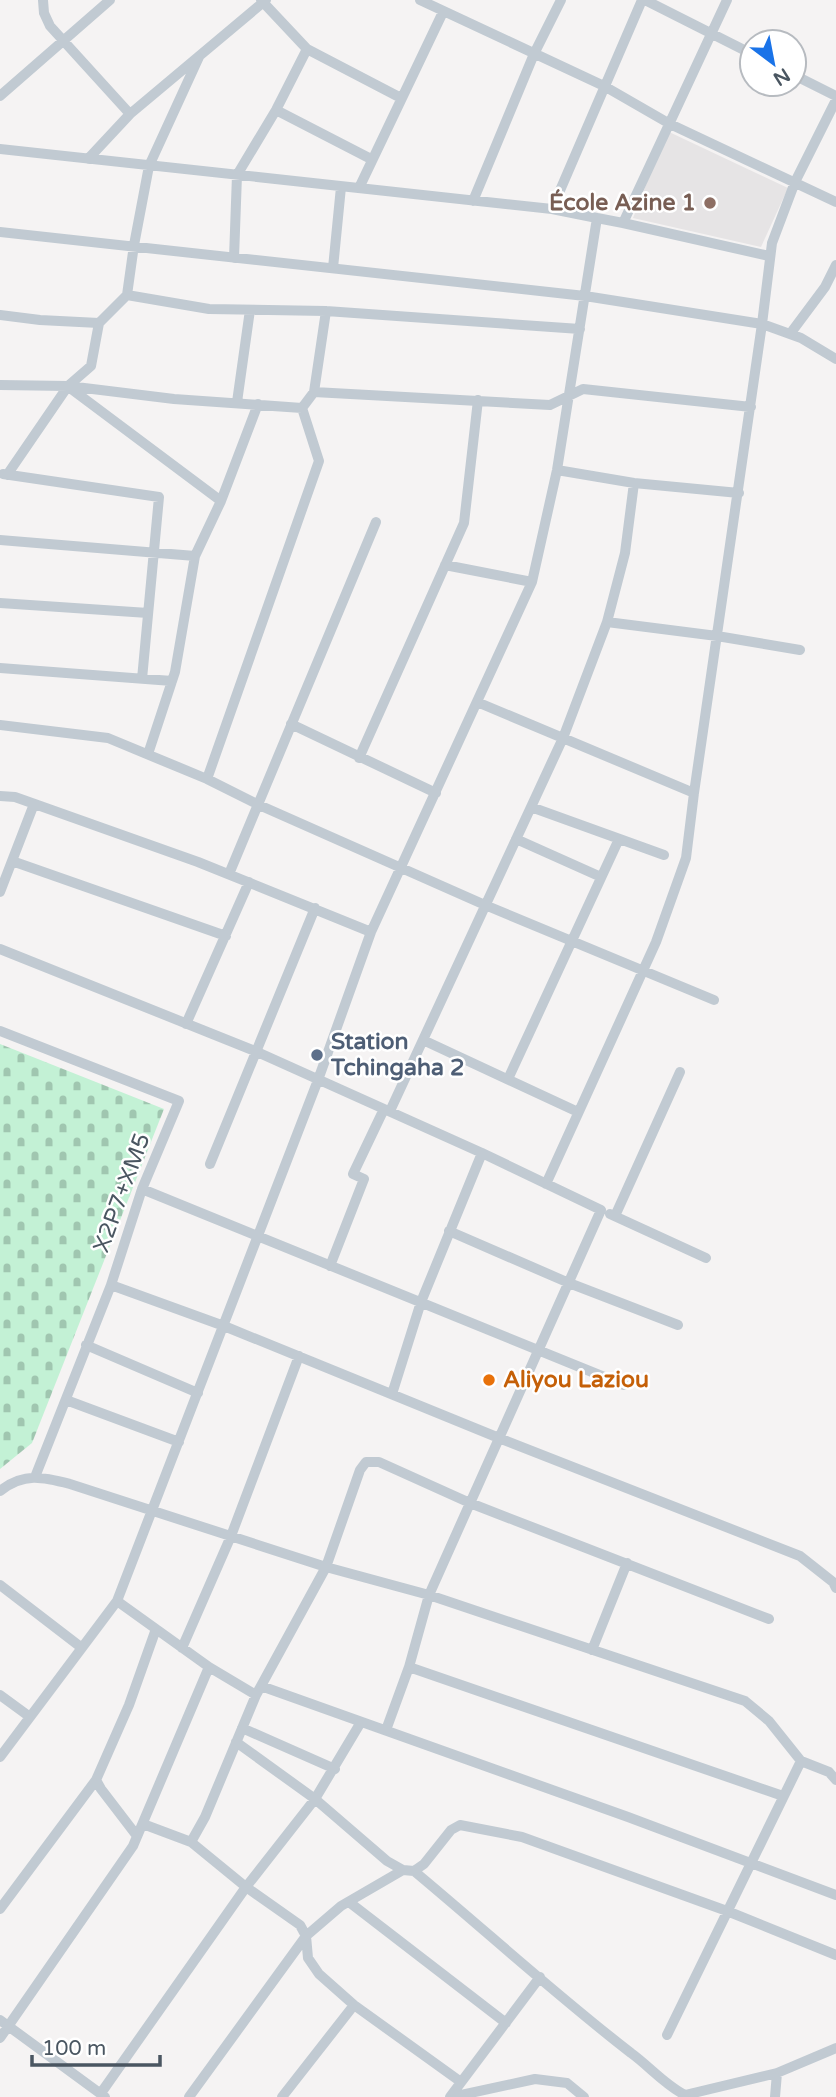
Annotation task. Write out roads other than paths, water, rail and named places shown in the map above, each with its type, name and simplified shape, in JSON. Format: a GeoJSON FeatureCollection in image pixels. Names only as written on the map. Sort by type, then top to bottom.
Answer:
{"type":"FeatureCollection","features":[{"type":"Feature","properties":{"kind":"street"},"geometry":{"type":"LineString","coordinates":[[43,0],[44,13],[62,42],[130,114]]}},
{"type":"Feature","properties":{"kind":"street"},"geometry":{"type":"LineString","coordinates":[[0,96],[110,0]]}},
{"type":"Feature","properties":{"kind":"street"},"geometry":{"type":"LineString","coordinates":[[420,0],[604,86],[670,124],[836,202]]}},
{"type":"Feature","properties":{"kind":"street"},"geometry":{"type":"LineString","coordinates":[[473,201],[534,54],[561,0]]}},
{"type":"Feature","properties":{"kind":"street"},"geometry":{"type":"LineString","coordinates":[[552,209],[644,0],[738,47]]}},
{"type":"Feature","properties":{"kind":"street"},"geometry":{"type":"LineString","coordinates":[[623,223],[727,0]]}},
{"type":"Feature","properties":{"kind":"street"},"geometry":{"type":"LineString","coordinates":[[88,159],[130,114],[263,1],[307,49],[401,98]]}},
{"type":"Feature","properties":{"kind":"street"},"geometry":{"type":"LineString","coordinates":[[359,188],[443,12]]}},
{"type":"Feature","properties":{"kind":"street"},"geometry":{"type":"LineString","coordinates":[[234,258],[237,175],[276,110],[307,49]]}},
{"type":"Feature","properties":{"kind":"street"},"geometry":{"type":"LineString","coordinates":[[142,679],[159,497],[4,474],[68,386],[91,366],[99,323],[128,295],[149,166],[199,57]]}},
{"type":"Feature","properties":{"kind":"street"},"geometry":{"type":"LineString","coordinates":[[546,1184],[644,970],[686,858],[751,407],[769,256],[795,182],[836,98],[808,83]]}},
{"type":"Feature","properties":{"kind":"street"},"geometry":{"type":"LineString","coordinates":[[276,110],[371,159]]}},
{"type":"Feature","properties":{"kind":"street"},"geometry":{"type":"LineString","coordinates":[[0,149],[552,209],[769,256]]}},
{"type":"Feature","properties":{"kind":"street"},"geometry":{"type":"LineString","coordinates":[[333,268],[341,187]]}},
{"type":"Feature","properties":{"kind":"street"},"geometry":{"type":"LineString","coordinates":[[0,1757],[117,1601],[318,1080],[371,932],[532,582],[557,470],[597,218]]}},
{"type":"Feature","properties":{"kind":"street"},"geometry":{"type":"LineString","coordinates":[[0,232],[585,296],[762,324],[801,338],[836,359]]}},
{"type":"Feature","properties":{"kind":"street"},"geometry":{"type":"LineString","coordinates":[[790,334],[825,288],[836,265]]}},
{"type":"Feature","properties":{"kind":"street"},"geometry":{"type":"LineString","coordinates":[[825,288],[836,296]]}},
{"type":"Feature","properties":{"kind":"street"},"geometry":{"type":"LineString","coordinates":[[128,295],[209,309],[326,311],[580,330]]}},
{"type":"Feature","properties":{"kind":"street"},"geometry":{"type":"LineString","coordinates":[[237,402],[250,310]]}},
{"type":"Feature","properties":{"kind":"street"},"geometry":{"type":"LineString","coordinates":[[302,408],[314,392],[326,311]]}},
{"type":"Feature","properties":{"kind":"street"},"geometry":{"type":"LineString","coordinates":[[0,314],[40,320],[99,323]]}},
{"type":"Feature","properties":{"kind":"street"},"geometry":{"type":"LineString","coordinates":[[0,385],[68,386],[302,408]]}},
{"type":"Feature","properties":{"kind":"street"},"geometry":{"type":"LineString","coordinates":[[68,386],[221,501]]}},
{"type":"Feature","properties":{"kind":"street"},"geometry":{"type":"LineString","coordinates":[[314,392],[550,405],[583,389],[751,407]]}},
{"type":"Feature","properties":{"kind":"street"},"geometry":{"type":"LineString","coordinates":[[359,758],[464,523],[478,400]]}},
{"type":"Feature","properties":{"kind":"street"},"geometry":{"type":"LineString","coordinates":[[148,754],[172,681],[195,556],[221,501],[258,404]]}},
{"type":"Feature","properties":{"kind":"street"},"geometry":{"type":"LineString","coordinates":[[207,779],[319,461],[302,408]]}},
{"type":"Feature","properties":{"kind":"street"},"geometry":{"type":"LineString","coordinates":[[557,470],[634,483],[739,493]]}},
{"type":"Feature","properties":{"kind":"street"},"geometry":{"type":"LineString","coordinates":[[330,1266],[364,1179],[353,1174],[423,1040],[563,738],[607,622],[625,553],[634,483]]}},
{"type":"Feature","properties":{"kind":"street"},"geometry":{"type":"LineString","coordinates":[[229,874],[376,522]]}},
{"type":"Feature","properties":{"kind":"street"},"geometry":{"type":"LineString","coordinates":[[0,540],[195,556]]}},
{"type":"Feature","properties":{"kind":"street"},"geometry":{"type":"LineString","coordinates":[[445,565],[532,582]]}},
{"type":"Feature","properties":{"kind":"street"},"geometry":{"type":"LineString","coordinates":[[0,603],[148,613]]}},
{"type":"Feature","properties":{"kind":"street"},"geometry":{"type":"LineString","coordinates":[[607,622],[800,650]]}},
{"type":"Feature","properties":{"kind":"street"},"geometry":{"type":"LineString","coordinates":[[0,668],[172,681]]}},
{"type":"Feature","properties":{"kind":"street"},"geometry":{"type":"LineString","coordinates":[[477,702],[694,793]]}},
{"type":"Feature","properties":{"kind":"street"},"geometry":{"type":"LineString","coordinates":[[291,724],[436,793]]}},
{"type":"Feature","properties":{"kind":"street"},"geometry":{"type":"LineString","coordinates":[[0,725],[108,738],[207,779],[259,805],[485,905],[714,1000]]}},
{"type":"Feature","properties":{"kind":"street"},"geometry":{"type":"LineString","coordinates":[[0,796],[15,797],[229,874],[371,932]]}},
{"type":"Feature","properties":{"kind":"street"},"geometry":{"type":"LineString","coordinates":[[0,892],[34,804]]}},
{"type":"Feature","properties":{"kind":"street"},"geometry":{"type":"LineString","coordinates":[[531,807],[664,855]]}},
{"type":"Feature","properties":{"kind":"street"},"geometry":{"type":"LineString","coordinates":[[516,839],[601,877]]}},
{"type":"Feature","properties":{"kind":"street"},"geometry":{"type":"LineString","coordinates":[[508,1079],[619,839]]}},
{"type":"Feature","properties":{"kind":"street"},"geometry":{"type":"LineString","coordinates":[[12,861],[226,936]]}},
{"type":"Feature","properties":{"kind":"street"},"geometry":{"type":"LineString","coordinates":[[186,1024],[249,882]]}},
{"type":"Feature","properties":{"kind":"street"},"geometry":{"type":"LineString","coordinates":[[210,1164],[315,908]]}},
{"type":"Feature","properties":{"kind":"street"},"geometry":{"type":"LineString","coordinates":[[0,950],[255,1051],[706,1258]]}},
{"type":"Feature","properties":{"kind":"street","name":"X2P7+XM5"},"geometry":{"type":"LineString","coordinates":[[0,1031],[178,1101],[142,1189],[111,1285],[35,1478]]}},
{"type":"Feature","properties":{"kind":"street"},"geometry":{"type":"LineString","coordinates":[[423,1040],[578,1112]]}},
{"type":"Feature","properties":{"kind":"street"},"geometry":{"type":"LineString","coordinates":[[615,1216],[680,1072]]}},
{"type":"Feature","properties":{"kind":"street"},"geometry":{"type":"LineString","coordinates":[[393,1394],[421,1302],[482,1153]]}},
{"type":"Feature","properties":{"kind":"street"},"geometry":{"type":"LineString","coordinates":[[142,1189],[624,1385]]}},
{"type":"Feature","properties":{"kind":"street"},"geometry":{"type":"LineString","coordinates":[[386,1730],[409,1667],[429,1595],[601,1210]]}},
{"type":"Feature","properties":{"kind":"street"},"geometry":{"type":"LineString","coordinates":[[449,1231],[569,1283],[678,1325]]}},
{"type":"Feature","properties":{"kind":"street"},"geometry":{"type":"LineString","coordinates":[[111,1285],[224,1325],[499,1438],[800,1556],[833,1582],[836,1588]]}},
{"type":"Feature","properties":{"kind":"street"},"geometry":{"type":"LineString","coordinates":[[86,1345],[198,1393]]}},
{"type":"Feature","properties":{"kind":"street"},"geometry":{"type":"LineString","coordinates":[[182,1648],[231,1536],[299,1356]]}},
{"type":"Feature","properties":{"kind":"street"},"geometry":{"type":"LineString","coordinates":[[66,1400],[178,1442]]}},
{"type":"Feature","properties":{"kind":"street"},"geometry":{"type":"LineString","coordinates":[[191,1842],[205,1817],[258,1690],[326,1567],[360,1470],[366,1462],[379,1462],[470,1503],[769,1619]]}},
{"type":"Feature","properties":{"kind":"street"},"geometry":{"type":"LineString","coordinates":[[0,1490],[13,1481],[41,1477],[70,1483],[326,1567],[429,1595],[746,1701],[769,1721],[801,1760],[829,1772],[836,1780]]}},
{"type":"Feature","properties":{"kind":"street"},"geometry":{"type":"LineString","coordinates":[[592,1650],[626,1563]]}},
{"type":"Feature","properties":{"kind":"street"},"geometry":{"type":"LineString","coordinates":[[0,1585],[82,1648]]}},
{"type":"Feature","properties":{"kind":"street"},"geometry":{"type":"LineString","coordinates":[[117,1601],[209,1668],[258,1690],[386,1730],[836,1895]]}},
{"type":"Feature","properties":{"kind":"street"},"geometry":{"type":"LineString","coordinates":[[0,1909],[96,1780],[129,1705],[156,1629]]}},
{"type":"Feature","properties":{"kind":"street"},"geometry":{"type":"LineString","coordinates":[[409,1667],[783,1796]]}},
{"type":"Feature","properties":{"kind":"street"},"geometry":{"type":"LineString","coordinates":[[0,2038],[4,2023],[133,1846],[209,1668]]}},
{"type":"Feature","properties":{"kind":"street"},"geometry":{"type":"LineString","coordinates":[[0,1695],[30,1717]]}},
{"type":"Feature","properties":{"kind":"street"},"geometry":{"type":"LineString","coordinates":[[4,2023],[103,2095],[246,1887],[315,1799],[361,1722]]}},
{"type":"Feature","properties":{"kind":"street"},"geometry":{"type":"LineString","coordinates":[[242,1728],[335,1769]]}},
{"type":"Feature","properties":{"kind":"street"},"geometry":{"type":"LineString","coordinates":[[236,1742],[315,1799],[387,1861],[408,1870],[540,1977],[570,2006],[685,2096],[777,2073],[836,2048]]}},
{"type":"Feature","properties":{"kind":"street"},"geometry":{"type":"LineString","coordinates":[[667,2035],[801,1760]]}},
{"type":"Feature","properties":{"kind":"street"},"geometry":{"type":"LineString","coordinates":[[96,1780],[137,1836]]}},
{"type":"Feature","properties":{"kind":"street"},"geometry":{"type":"LineString","coordinates":[[142,1824],[191,1842],[246,1887],[300,1925],[306,1936],[307,1958],[319,1975],[354,2005],[461,2082]]}},
{"type":"Feature","properties":{"kind":"street"},"geometry":{"type":"LineString","coordinates":[[189,2097],[306,1936],[329,1915],[349,1902],[424,1864],[450,1830],[460,1825],[522,1838],[727,1911],[836,1955]]}},
{"type":"Feature","properties":{"kind":"street"},"geometry":{"type":"LineString","coordinates":[[349,1902],[506,2023]]}},
{"type":"Feature","properties":{"kind":"street"},"geometry":{"type":"LineString","coordinates":[[451,2097],[540,1977]]}},
{"type":"Feature","properties":{"kind":"street"},"geometry":{"type":"LineString","coordinates":[[282,2097],[354,2005]]}},
{"type":"Feature","properties":{"kind":"street"},"geometry":{"type":"LineString","coordinates":[[775,2097],[777,2073]]}},
{"type":"Feature","properties":{"kind":"street"},"geometry":{"type":"LineString","coordinates":[[451,2097],[535,2079],[567,2083],[584,2097]]}},
{"type":"Feature","properties":{"kind":"place","name":"École Azine 1"},"geometry":{"type":"Point","coordinates":[710,203]}},
{"type":"Feature","properties":{"kind":"place","name":"Station Tchingaha 2"},"geometry":{"type":"Point","coordinates":[317,1055]}},
{"type":"Feature","properties":{"kind":"place","name":"Aliyou Laziou"},"geometry":{"type":"Point","coordinates":[489,1380]}}]}
